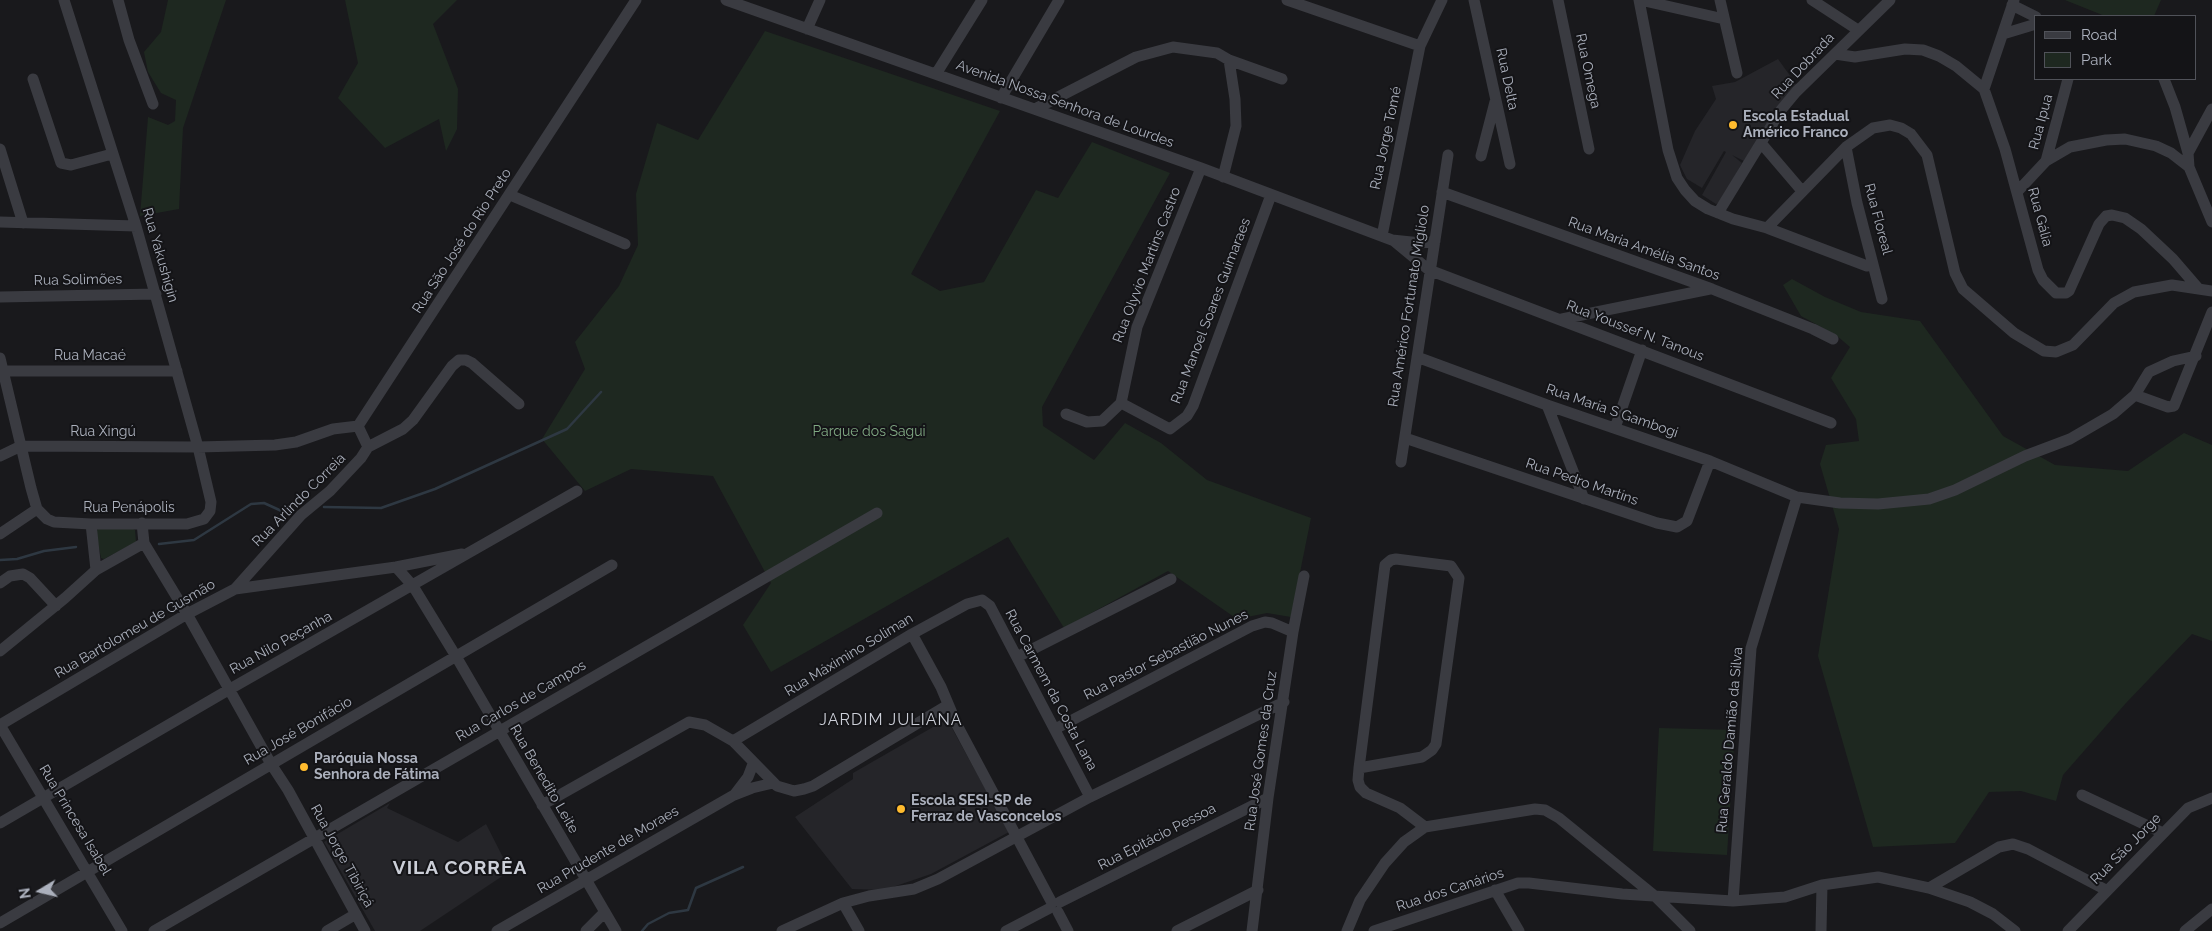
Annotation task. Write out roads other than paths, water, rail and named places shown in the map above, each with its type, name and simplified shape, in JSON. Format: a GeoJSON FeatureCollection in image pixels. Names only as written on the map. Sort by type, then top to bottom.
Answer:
{"type":"FeatureCollection","features":[{"type":"Feature","properties":{"kind":"street","name":"Rua Yakushigin"},"geometry":{"type":"LineString","coordinates":[[64,0],[136,226],[198,447],[211,502],[210,511],[204,520]]}},
{"type":"Feature","properties":{"kind":"street"},"geometry":{"type":"LineString","coordinates":[[118,0],[129,40],[152,104]]}},
{"type":"Feature","properties":{"kind":"street","name":"Rua São José do Rio Preto"},"geometry":{"type":"LineString","coordinates":[[358,426],[636,0]]}},
{"type":"Feature","properties":{"kind":"street","name":"Avenida Nossa Senhora de Lourdes"},"geometry":{"type":"LineString","coordinates":[[726,0],[1201,168],[1387,238]]}},
{"type":"Feature","properties":{"kind":"street"},"geometry":{"type":"LineString","coordinates":[[808,29],[820,0]]}},
{"type":"Feature","properties":{"kind":"street"},"geometry":{"type":"LineString","coordinates":[[936,74],[982,0]]}},
{"type":"Feature","properties":{"kind":"street"},"geometry":{"type":"LineString","coordinates":[[1001,98],[1059,0]]}},
{"type":"Feature","properties":{"kind":"street"},"geometry":{"type":"LineString","coordinates":[[1287,0],[1420,46]]}},
{"type":"Feature","properties":{"kind":"street","name":"Rua Jorge Tomé"},"geometry":{"type":"LineString","coordinates":[[1387,238],[1420,46],[1442,0]]}},
{"type":"Feature","properties":{"kind":"street","name":"Rua Delta"},"geometry":{"type":"LineString","coordinates":[[1474,0],[1510,164]]}},
{"type":"Feature","properties":{"kind":"street","name":"Rua Omega"},"geometry":{"type":"LineString","coordinates":[[1558,0],[1589,149]]}},
{"type":"Feature","properties":{"kind":"street"},"geometry":{"type":"LineString","coordinates":[[1724,18],[1640,0],[1672,165],[1677,178],[1695,201],[1718,213],[1767,228],[1866,266]]}},
{"type":"Feature","properties":{"kind":"street"},"geometry":{"type":"LineString","coordinates":[[1720,0],[1737,73]]}},
{"type":"Feature","properties":{"kind":"street"},"geometry":{"type":"LineString","coordinates":[[1812,0],[1858,30]]}},
{"type":"Feature","properties":{"kind":"street","name":"Rua Dobrada"},"geometry":{"type":"LineString","coordinates":[[1718,213],[1781,110],[1796,92],[1890,0]]}},
{"type":"Feature","properties":{"kind":"street"},"geometry":{"type":"LineString","coordinates":[[1835,54],[1855,56],[1905,49],[1922,50],[1939,56],[1956,66],[1984,89],[2013,3],[2034,16]]}},
{"type":"Feature","properties":{"kind":"street"},"geometry":{"type":"LineString","coordinates":[[2003,34],[2034,25]]}},
{"type":"Feature","properties":{"kind":"street"},"geometry":{"type":"LineString","coordinates":[[1034,109],[1136,57],[1152,51],[1173,47],[1217,52],[1229,60],[1282,79]]}},
{"type":"Feature","properties":{"kind":"street"},"geometry":{"type":"LineString","coordinates":[[1223,177],[1236,126],[1236,99],[1229,60]]}},
{"type":"Feature","properties":{"kind":"street"},"geometry":{"type":"LineString","coordinates":[[33,79],[61,163],[71,165],[112,154]]}},
{"type":"Feature","properties":{"kind":"street","name":"Rua Ipua"},"geometry":{"type":"LineString","coordinates":[[2017,192],[2046,161],[2068,80]]}},
{"type":"Feature","properties":{"kind":"street"},"geometry":{"type":"LineString","coordinates":[[2164,80],[2175,107],[2188,152],[2189,167],[2212,222]]}},
{"type":"Feature","properties":{"kind":"street","name":"Rua Gália"},"geometry":{"type":"LineString","coordinates":[[1984,89],[2017,192],[2038,270],[2043,280],[2056,293],[2066,293],[2069,291],[2099,224],[2106,216],[2112,215],[2125,218],[2141,229],[2174,260],[2198,288]]}},
{"type":"Feature","properties":{"kind":"street"},"geometry":{"type":"LineString","coordinates":[[1482,156],[1496,100]]}},
{"type":"Feature","properties":{"kind":"street"},"geometry":{"type":"LineString","coordinates":[[2188,152],[2212,109]]}},
{"type":"Feature","properties":{"kind":"street"},"geometry":{"type":"LineString","coordinates":[[1767,228],[1846,147],[1873,128],[1882,125],[1901,128],[1918,141],[1927,155],[1958,282],[1970,297],[2014,333],[2044,351],[2056,352],[2073,345],[2114,303],[2134,292],[2172,285],[2212,291]]}},
{"type":"Feature","properties":{"kind":"street"},"geometry":{"type":"LineString","coordinates":[[2052,135],[2059,143],[2070,147]]}},
{"type":"Feature","properties":{"kind":"street"},"geometry":{"type":"LineString","coordinates":[[2046,161],[2070,147],[2106,140],[2137,140],[2171,153],[2189,167]]}},
{"type":"Feature","properties":{"kind":"street"},"geometry":{"type":"LineString","coordinates":[[1761,143],[1802,190]]}},
{"type":"Feature","properties":{"kind":"street","name":"Rua Floreal"},"geometry":{"type":"LineString","coordinates":[[1846,147],[1857,203],[1882,299]]}},
{"type":"Feature","properties":{"kind":"street"},"geometry":{"type":"LineString","coordinates":[[0,150],[23,222]]}},
{"type":"Feature","properties":{"kind":"street","name":"Rua Américo Fortunato Migliolo"},"geometry":{"type":"LineString","coordinates":[[1401,462],[1428,270],[1435,241],[1448,155]]}},
{"type":"Feature","properties":{"kind":"street","name":"Rua Olyvio Martins Castro"},"geometry":{"type":"LineString","coordinates":[[1121,403],[1137,327],[1201,168]]}},
{"type":"Feature","properties":{"kind":"street","name":"Rua Maria Amélia Santos"},"geometry":{"type":"LineString","coordinates":[[1442,192],[1712,289],[1813,329],[1833,339]]}},
{"type":"Feature","properties":{"kind":"street"},"geometry":{"type":"LineString","coordinates":[[510,195],[625,244]]}},
{"type":"Feature","properties":{"kind":"street","name":"Rua Manoel Soares Guimaraes"},"geometry":{"type":"LineString","coordinates":[[1121,403],[1169,428],[1179,424],[1192,406],[1271,195]]}},
{"type":"Feature","properties":{"kind":"street"},"geometry":{"type":"LineString","coordinates":[[0,222],[136,226]]}},
{"type":"Feature","properties":{"kind":"street"},"geometry":{"type":"LineString","coordinates":[[1387,238],[1421,242],[1435,241]]}},
{"type":"Feature","properties":{"kind":"street","name":"Rua Youssef N. Tanous"},"geometry":{"type":"LineString","coordinates":[[1387,238],[1428,270],[1499,298],[1562,319],[1831,423]]}},
{"type":"Feature","properties":{"kind":"street"},"geometry":{"type":"LineString","coordinates":[[1562,319],[1712,289]]}},
{"type":"Feature","properties":{"kind":"street","name":"Rua Solimões"},"geometry":{"type":"LineString","coordinates":[[0,297],[156,294]]}},
{"type":"Feature","properties":{"kind":"street"},"geometry":{"type":"LineString","coordinates":[[2135,395],[2168,408],[2174,406],[2196,356],[2212,312]]}},
{"type":"Feature","properties":{"kind":"street"},"geometry":{"type":"LineString","coordinates":[[1615,428],[1642,350]]}},
{"type":"Feature","properties":{"kind":"street","name":"Rua Maria S Gambogi"},"geometry":{"type":"LineString","coordinates":[[1417,357],[1547,405],[1710,461],[1797,497],[1840,503],[1878,504],[1929,499],[2087,430],[2113,414],[2135,395],[2149,372],[2173,360],[2196,356]]}},
{"type":"Feature","properties":{"kind":"street"},"geometry":{"type":"LineString","coordinates":[[0,358],[37,508],[20,522],[0,534]]}},
{"type":"Feature","properties":{"kind":"street"},"geometry":{"type":"LineString","coordinates":[[358,426],[368,447],[403,429],[413,420],[452,366],[459,360],[466,360],[519,404]]}},
{"type":"Feature","properties":{"kind":"street","name":"Rua Macaé"},"geometry":{"type":"LineString","coordinates":[[3,371],[177,371]]}},
{"type":"Feature","properties":{"kind":"street"},"geometry":{"type":"LineString","coordinates":[[1066,414],[1087,422],[1102,421],[1121,403]]}},
{"type":"Feature","properties":{"kind":"street"},"geometry":{"type":"LineString","coordinates":[[1547,405],[1584,499]]}},
{"type":"Feature","properties":{"kind":"street","name":"Rua Xingú"},"geometry":{"type":"LineString","coordinates":[[22,446],[198,447],[275,445],[296,442],[333,430],[358,426]]}},
{"type":"Feature","properties":{"kind":"street","name":"Rua Pedro Martins"},"geometry":{"type":"LineString","coordinates":[[1405,438],[1657,523],[1676,527],[1687,521],[1710,461]]}},
{"type":"Feature","properties":{"kind":"street"},"geometry":{"type":"LineString","coordinates":[[0,456],[22,446]]}},
{"type":"Feature","properties":{"kind":"street","name":"Rua Arlindo Correia"},"geometry":{"type":"LineString","coordinates":[[235,589],[302,515],[330,491],[361,458],[368,447]]}},
{"type":"Feature","properties":{"kind":"street","name":"Rua Nilo Peçanha"},"geometry":{"type":"LineString","coordinates":[[0,823],[577,491]]}},
{"type":"Feature","properties":{"kind":"street","name":"Rua Geraldo Damião da Silva"},"geometry":{"type":"LineString","coordinates":[[1733,901],[1751,648],[1797,497]]}},
{"type":"Feature","properties":{"kind":"street","name":"Rua Penápolis"},"geometry":{"type":"LineString","coordinates":[[37,508],[47,519],[54,522],[187,524],[204,520]]}},
{"type":"Feature","properties":{"kind":"street","name":"Rua Carlos de Campos"},"geometry":{"type":"LineString","coordinates":[[154,931],[877,513]]}},
{"type":"Feature","properties":{"kind":"street"},"geometry":{"type":"LineString","coordinates":[[0,651],[56,606],[96,570],[144,543],[142,523]]}},
{"type":"Feature","properties":{"kind":"street"},"geometry":{"type":"LineString","coordinates":[[91,524],[96,570]]}},
{"type":"Feature","properties":{"kind":"street","name":"Rua Jorge Tibiriçá"},"geometry":{"type":"LineString","coordinates":[[144,543],[187,614],[315,838],[365,931]]}},
{"type":"Feature","properties":{"kind":"street","name":"Rua Bartolomeu de Gusmão"},"geometry":{"type":"LineString","coordinates":[[0,725],[187,614],[235,589],[396,567],[471,552]]}},
{"type":"Feature","properties":{"kind":"street"},"geometry":{"type":"LineString","coordinates":[[1359,768],[1427,755],[1436,744],[1459,578],[1451,566],[1396,559],[1391,560],[1385,565],[1359,768],[1358,780],[1363,790],[1400,808],[1425,827]]}},
{"type":"Feature","properties":{"kind":"street","name":"Rua José Bonifácio"},"geometry":{"type":"LineString","coordinates":[[0,923],[456,658],[612,565]]}},
{"type":"Feature","properties":{"kind":"street","name":"Rua Benedito Leite"},"geometry":{"type":"LineString","coordinates":[[396,567],[413,586],[616,931]]}},
{"type":"Feature","properties":{"kind":"street"},"geometry":{"type":"LineString","coordinates":[[0,582],[10,576],[23,574],[30,578],[56,606]]}},
{"type":"Feature","properties":{"kind":"street","name":"Rua José Gomes da Cruz"},"geometry":{"type":"LineString","coordinates":[[1252,931],[1268,798],[1284,702],[1293,632],[1304,576]]}},
{"type":"Feature","properties":{"kind":"street"},"geometry":{"type":"LineString","coordinates":[[1017,657],[1171,579]]}},
{"type":"Feature","properties":{"kind":"street","name":"Rua Carmem da Costa Lana"},"geometry":{"type":"LineString","coordinates":[[982,600],[990,606],[1090,797]]}},
{"type":"Feature","properties":{"kind":"street","name":"Rua Máximino Soliman"},"geometry":{"type":"LineString","coordinates":[[733,742],[912,634],[967,604],[982,600]]}},
{"type":"Feature","properties":{"kind":"street","name":"Rua Pastor Sebastião Nunes"},"geometry":{"type":"LineString","coordinates":[[1054,729],[1252,626],[1264,622],[1272,623],[1293,632]]}},
{"type":"Feature","properties":{"kind":"street"},"geometry":{"type":"LineString","coordinates":[[912,634],[1068,931]]}},
{"type":"Feature","properties":{"kind":"street"},"geometry":{"type":"LineString","coordinates":[[782,931],[843,903],[869,896],[917,888],[1018,838],[1090,797],[1284,702]]}},
{"type":"Feature","properties":{"kind":"street"},"geometry":{"type":"LineString","coordinates":[[542,805],[690,722],[705,725],[733,742],[773,783],[783,789],[794,791],[813,786],[948,705]]}},
{"type":"Feature","properties":{"kind":"street","name":"Rua Princesa Isabel"},"geometry":{"type":"LineString","coordinates":[[0,725],[122,931]]}},
{"type":"Feature","properties":{"kind":"street","name":"Rua Prudente de Moraes"},"geometry":{"type":"LineString","coordinates":[[734,795],[748,777],[753,764]]}},
{"type":"Feature","properties":{"kind":"street","name":"Rua Prudente de Moraes"},"geometry":{"type":"LineString","coordinates":[[498,931],[734,795],[773,783]]}},
{"type":"Feature","properties":{"kind":"street"},"geometry":{"type":"LineString","coordinates":[[2082,795],[2163,833]]}},
{"type":"Feature","properties":{"kind":"street","name":"Rua Epitácio Pessoa"},"geometry":{"type":"LineString","coordinates":[[1006,931],[1268,798]]}},
{"type":"Feature","properties":{"kind":"street","name":"Rua São Jorge"},"geometry":{"type":"LineString","coordinates":[[2068,931],[2188,808],[2212,798]]}},
{"type":"Feature","properties":{"kind":"street"},"geometry":{"type":"LineString","coordinates":[[1347,931],[1360,900],[1385,863],[1404,842],[1425,827],[1535,809],[1545,810],[1559,818],[1656,897],[1690,931]]}},
{"type":"Feature","properties":{"kind":"street"},"geometry":{"type":"LineString","coordinates":[[1928,888],[1999,847],[2013,844],[2028,849],[2106,890]]}},
{"type":"Feature","properties":{"kind":"street"},"geometry":{"type":"LineString","coordinates":[[1613,893],[1621,891],[1627,881],[1622,870]]}},
{"type":"Feature","properties":{"kind":"street","name":"Rua dos Canários"},"geometry":{"type":"LineString","coordinates":[[1374,931],[1496,890],[1529,883],[1656,897],[1733,901],[1784,897],[1822,885],[1878,877],[1928,888],[1970,902],[1993,914],[2015,931]]}},
{"type":"Feature","properties":{"kind":"street"},"geometry":{"type":"LineString","coordinates":[[1821,931],[1822,885]]}},
{"type":"Feature","properties":{"kind":"street"},"geometry":{"type":"LineString","coordinates":[[1177,931],[1258,890]]}},
{"type":"Feature","properties":{"kind":"street"},"geometry":{"type":"LineString","coordinates":[[1496,890],[1519,931]]}},
{"type":"Feature","properties":{"kind":"street"},"geometry":{"type":"LineString","coordinates":[[843,903],[859,931]]}},
{"type":"Feature","properties":{"kind":"street"},"geometry":{"type":"LineString","coordinates":[[2186,931],[2212,909]]}},
{"type":"Feature","properties":{"kind":"street"},"geometry":{"type":"LineString","coordinates":[[586,931],[605,912]]}},
{"type":"Feature","properties":{"kind":"street"},"geometry":{"type":"LineString","coordinates":[[327,931],[356,914]]}},
{"type":"Feature","properties":{"kind":"waterway"},"geometry":{"type":"LineString","coordinates":[[324,507],[381,508],[435,489],[567,429],[601,392]]}},
{"type":"Feature","properties":{"kind":"waterway"},"geometry":{"type":"LineString","coordinates":[[159,544],[194,540],[251,504],[264,503],[286,513]]}},
{"type":"Feature","properties":{"kind":"waterway"},"geometry":{"type":"LineString","coordinates":[[0,560],[17,559],[44,551],[76,547]]}},
{"type":"Feature","properties":{"kind":"waterway"},"geometry":{"type":"LineString","coordinates":[[642,931],[648,924],[669,913],[688,910],[696,888],[743,867]]}},
{"type":"Feature","properties":{"kind":"place","name":"Escola Estadual Américo Franco"},"geometry":{"type":"Point","coordinates":[1733,125]}},
{"type":"Feature","properties":{"kind":"place","name":"Paróquia Nossa Senhora de Fátima"},"geometry":{"type":"Point","coordinates":[304,767]}},
{"type":"Feature","properties":{"kind":"place","name":"Escola SESI-SP de Ferraz de Vasconcelos"},"geometry":{"type":"Point","coordinates":[901,809]}},
{"type":"Feature","properties":{"kind":"district","name":"JARDIM JULIANA"},"geometry":{"type":"Point","coordinates":[891,720]}},
{"type":"Feature","properties":{"kind":"district","name":"VILA CORRÊA"},"geometry":{"type":"Point","coordinates":[460,868]}},
{"type":"Feature","properties":{"kind":"park label","name":"Parque dos Sagui"},"geometry":{"type":"Point","coordinates":[869,432]}}]}
